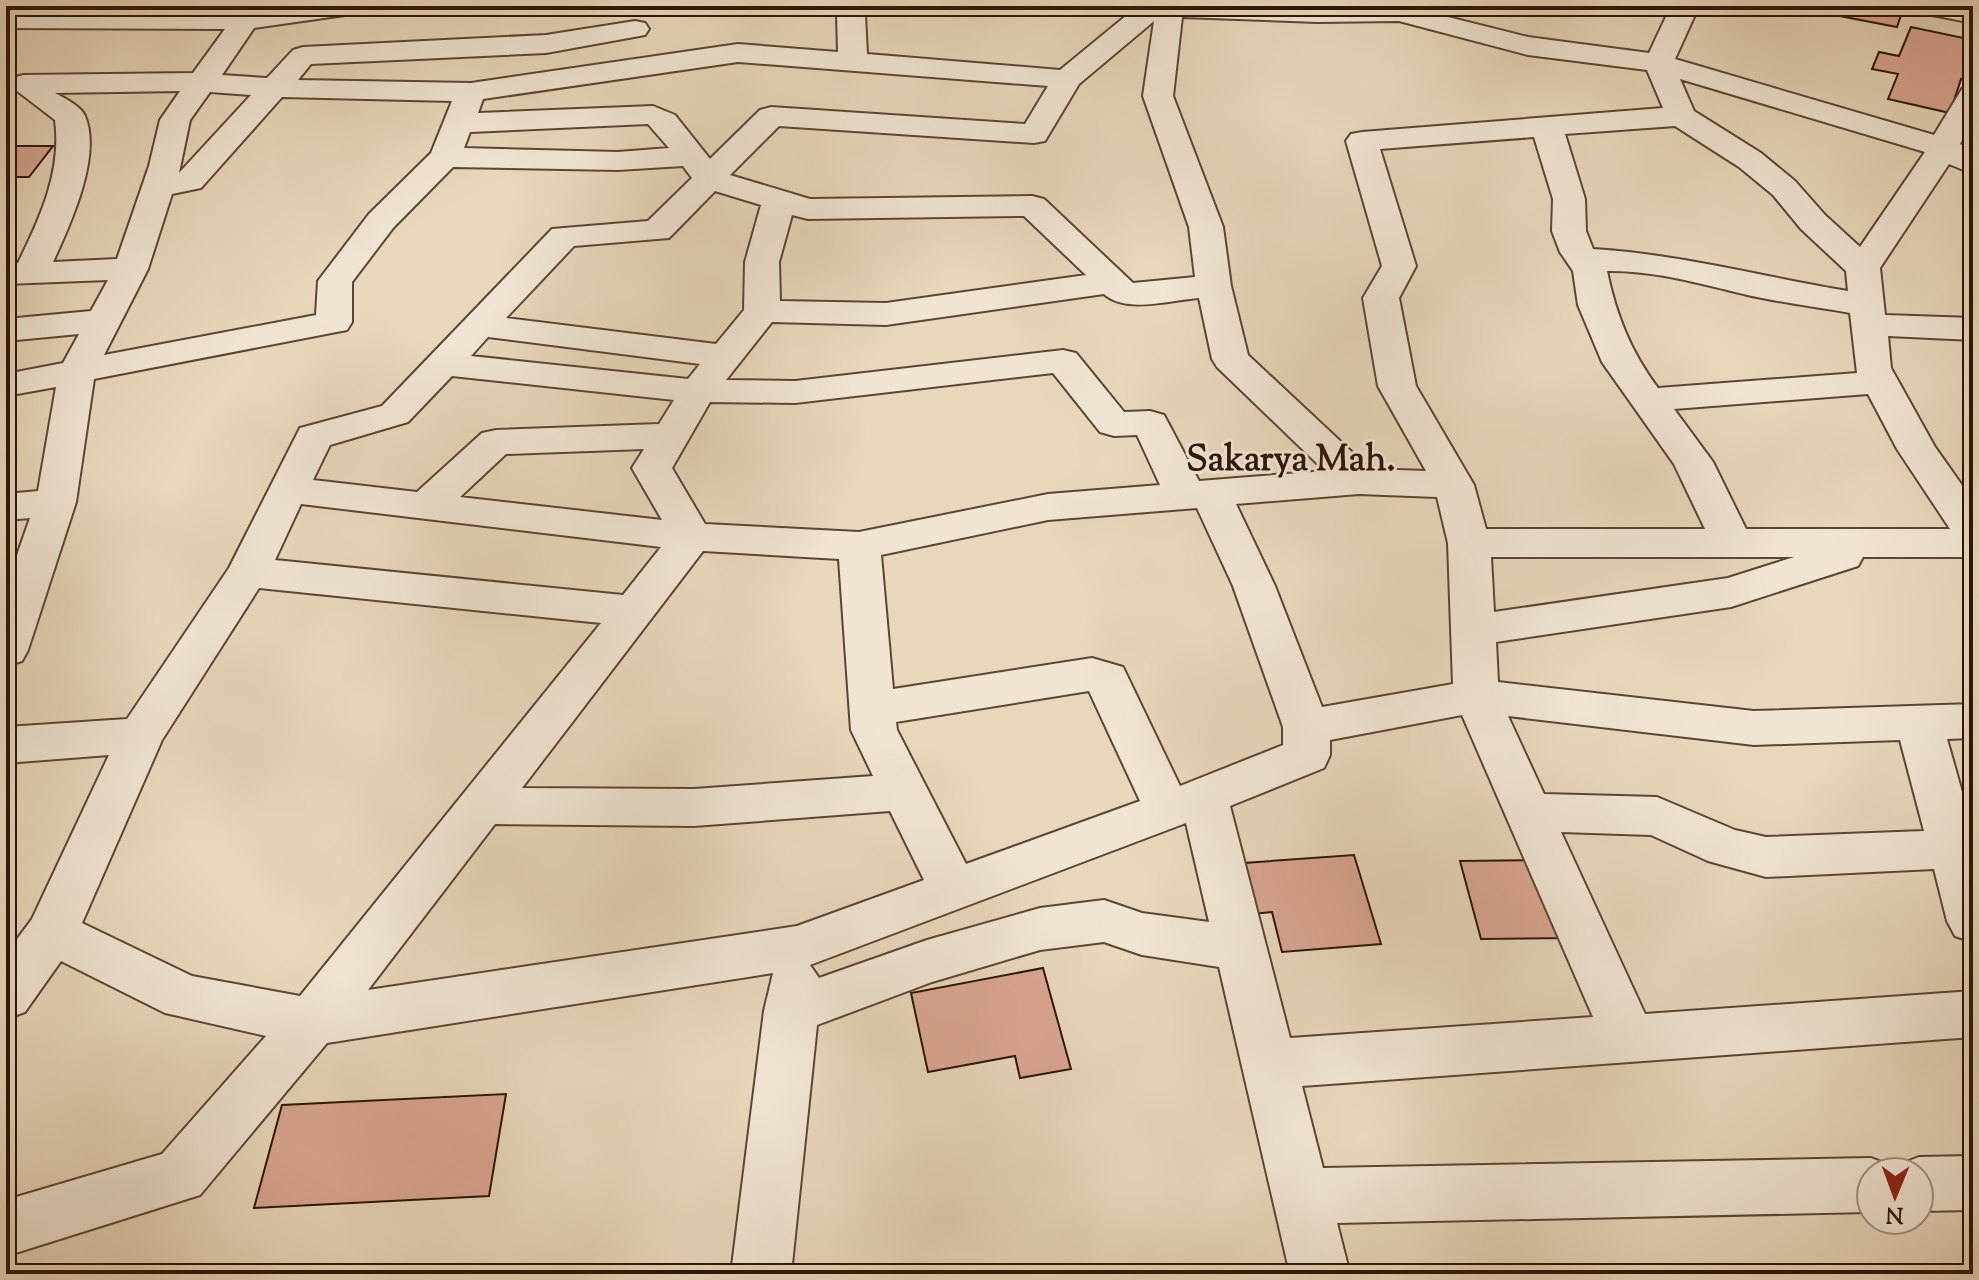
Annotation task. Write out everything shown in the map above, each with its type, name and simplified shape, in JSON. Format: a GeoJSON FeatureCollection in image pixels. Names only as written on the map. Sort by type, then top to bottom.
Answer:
{"type":"FeatureCollection","features":[{"type":"Feature","properties":{"kind":"street"},"geometry":{"type":"LineString","coordinates":[[6,20],[245,21],[352,6]]}},
{"type":"Feature","properties":{"kind":"street"},"geometry":{"type":"LineString","coordinates":[[846,6],[851,15],[853,62]]}},
{"type":"Feature","properties":{"kind":"street"},"geometry":{"type":"LineString","coordinates":[[1685,6],[1659,63],[1681,116],[1750,160],[1784,188],[1813,222],[1846,249],[1863,268],[1873,368],[1917,449],[1973,532]]}},
{"type":"Feature","properties":{"kind":"street"},"geometry":{"type":"LineString","coordinates":[[1927,6],[1973,15]]}},
{"type":"Feature","properties":{"kind":"street"},"geometry":{"type":"LineString","coordinates":[[1165,7],[1158,96],[1206,227],[1214,286],[1230,359],[1359,481]]}},
{"type":"Feature","properties":{"kind":"street"},"geometry":{"type":"LineString","coordinates":[[6,996],[52,932],[141,735],[248,572],[314,437],[395,414],[564,236],[657,231],[700,168],[771,116],[1034,134],[1067,79],[1165,7],[1344,10],[1399,13],[1528,46],[1659,63],[1942,147],[1973,164]]}},
{"type":"Feature","properties":{"kind":"street"},"geometry":{"type":"LineString","coordinates":[[159,186],[190,181],[303,56],[546,44],[631,12],[652,64]]}},
{"type":"Feature","properties":{"kind":"street"},"geometry":{"type":"LineString","coordinates":[[14,97],[50,48],[92,20]]}},
{"type":"Feature","properties":{"kind":"street"},"geometry":{"type":"LineString","coordinates":[[6,650],[56,502],[77,372],[131,269],[159,186],[175,120],[245,21]]}},
{"type":"Feature","properties":{"kind":"street"},"geometry":{"type":"LineString","coordinates":[[465,107],[652,64],[738,53],[1067,79]]}},
{"type":"Feature","properties":{"kind":"street"},"geometry":{"type":"LineString","coordinates":[[14,97],[201,82],[465,107],[653,115],[664,121],[700,168]]}},
{"type":"Feature","properties":{"kind":"street"},"geometry":{"type":"LineString","coordinates":[[1863,268],[1925,178],[1973,95]]}},
{"type":"Feature","properties":{"kind":"street"},"geometry":{"type":"LineString","coordinates":[[14,97],[70,116],[73,131],[61,210],[18,273]]}},
{"type":"Feature","properties":{"kind":"street"},"geometry":{"type":"LineString","coordinates":[[6,385],[334,322],[335,281],[381,221],[445,157],[465,107]]}},
{"type":"Feature","properties":{"kind":"street"},"geometry":{"type":"LineString","coordinates":[[1629,1038],[1476,696],[1469,543],[1454,485],[1397,386],[1381,298],[1399,266],[1362,141],[1681,116]]}},
{"type":"Feature","properties":{"kind":"street"},"geometry":{"type":"LineString","coordinates":[[1547,127],[1569,199],[1569,231],[1590,271],[1596,305],[1620,362],[1693,462],[1733,544]]}},
{"type":"Feature","properties":{"kind":"street"},"geometry":{"type":"LineString","coordinates":[[445,157],[618,161],[700,168],[779,201],[808,209],[1032,206],[1125,294],[1214,286]]}},
{"type":"Feature","properties":{"kind":"street"},"geometry":{"type":"LineString","coordinates":[[692,537],[652,468],[698,391],[762,311],[762,262],[779,201]]}},
{"type":"Feature","properties":{"kind":"street"},"geometry":{"type":"LineString","coordinates":[[1582,259],[1638,262],[1700,272],[1868,315],[1973,329]]}},
{"type":"Feature","properties":{"kind":"street"},"geometry":{"type":"LineString","coordinates":[[18,273],[131,269]]}},
{"type":"Feature","properties":{"kind":"street"},"geometry":{"type":"LineString","coordinates":[[762,311],[886,314],[1113,282]]}},
{"type":"Feature","properties":{"kind":"street"},"geometry":{"type":"LineString","coordinates":[[6,330],[103,321]]}},
{"type":"Feature","properties":{"kind":"street"},"geometry":{"type":"LineString","coordinates":[[480,325],[724,356]]}},
{"type":"Feature","properties":{"kind":"street"},"geometry":{"type":"LineString","coordinates":[[52,932],[184,997],[312,1022],[799,947],[1186,804],[1307,755],[1306,727],[1254,586],[1199,495],[1150,423],[1114,424],[1063,361],[795,392],[698,391],[443,364]]}},
{"type":"Feature","properties":{"kind":"street"},"geometry":{"type":"LineString","coordinates":[[1647,400],[1880,382]]}},
{"type":"Feature","properties":{"kind":"street"},"geometry":{"type":"LineString","coordinates":[[426,506],[496,442],[671,436]]}},
{"type":"Feature","properties":{"kind":"street"},"geometry":{"type":"LineString","coordinates":[[289,490],[692,537],[859,546],[1048,507],[1359,481],[1454,485]]}},
{"type":"Feature","properties":{"kind":"street"},"geometry":{"type":"LineString","coordinates":[[6,507],[56,502]]}},
{"type":"Feature","properties":{"kind":"street"},"geometry":{"type":"LineString","coordinates":[[6,1228],[180,1176],[312,1022],[692,537]]}},
{"type":"Feature","properties":{"kind":"street"},"geometry":{"type":"LineString","coordinates":[[1469,543],[1973,543]]}},
{"type":"Feature","properties":{"kind":"street"},"geometry":{"type":"LineString","coordinates":[[1473,630],[1731,592],[1875,544]]}},
{"type":"Feature","properties":{"kind":"street"},"geometry":{"type":"LineString","coordinates":[[859,546],[874,730],[954,890]]}},
{"type":"Feature","properties":{"kind":"street"},"geometry":{"type":"LineString","coordinates":[[248,572],[634,611]]}},
{"type":"Feature","properties":{"kind":"street"},"geometry":{"type":"LineString","coordinates":[[872,709],[1092,674],[1107,679],[1125,722],[1186,804],[1240,948],[1301,1196],[1315,1273]]}},
{"type":"Feature","properties":{"kind":"street"},"geometry":{"type":"LineString","coordinates":[[1306,727],[1476,696],[1754,728],[1973,721]]}},
{"type":"Feature","properties":{"kind":"street"},"geometry":{"type":"LineString","coordinates":[[1919,723],[1973,921]]}},
{"type":"Feature","properties":{"kind":"street"},"geometry":{"type":"LineString","coordinates":[[6,745],[141,735]]}},
{"type":"Feature","properties":{"kind":"street"},"geometry":{"type":"LineString","coordinates":[[482,805],[677,810],[830,801],[905,791]]}},
{"type":"Feature","properties":{"kind":"street"},"geometry":{"type":"LineString","coordinates":[[1528,812],[1657,816],[1725,847],[1766,857],[1954,849]]}},
{"type":"Feature","properties":{"kind":"street"},"geometry":{"type":"LineString","coordinates":[[791,1011],[927,962],[1040,929],[1104,921],[1142,934],[1240,948]]}},
{"type":"Feature","properties":{"kind":"street"},"geometry":{"type":"LineString","coordinates":[[761,1274],[799,947]]}},
{"type":"Feature","properties":{"kind":"street"},"geometry":{"type":"LineString","coordinates":[[1269,1064],[1973,1014]]}},
{"type":"Feature","properties":{"kind":"street"},"geometry":{"type":"LineString","coordinates":[[1935,1184],[1973,1183]]}},
{"type":"Feature","properties":{"kind":"street"},"geometry":{"type":"LineString","coordinates":[[1301,1196],[1855,1185]]}},
{"type":"Feature","properties":{"kind":"building"},"geometry":{"type":"Polygon","coordinates":[[[1832,6],[1903,9],[1897,27],[1829,14],[1832,6]]]}},
{"type":"Feature","properties":{"kind":"building"},"geometry":{"type":"Polygon","coordinates":[[[1911,27],[1973,40],[1973,62],[1967,81],[1961,79],[1950,113],[1888,99],[1898,74],[1872,69],[1879,52],[1899,56],[1911,27]]]}},
{"type":"Feature","properties":{"kind":"building"},"geometry":{"type":"Polygon","coordinates":[[[6,146],[53,146],[29,177],[6,177],[6,146]]]}},
{"type":"Feature","properties":{"kind":"building"},"geometry":{"type":"Polygon","coordinates":[[[1354,855],[1381,944],[1282,952],[1272,912],[1242,915],[1230,864],[1354,855]]]}},
{"type":"Feature","properties":{"kind":"building"},"geometry":{"type":"Polygon","coordinates":[[[1540,860],[1574,938],[1481,939],[1460,861],[1540,860]]]}},
{"type":"Feature","properties":{"kind":"building"},"geometry":{"type":"Polygon","coordinates":[[[1043,968],[1071,1069],[1020,1078],[1015,1056],[928,1072],[911,993],[1043,968]]]}},
{"type":"Feature","properties":{"kind":"building"},"geometry":{"type":"Polygon","coordinates":[[[506,1094],[489,1196],[254,1208],[282,1105],[506,1094]]]}},
{"type":"Feature","properties":{"kind":"district","name":"Sakarya Mah."},"geometry":{"type":"Point","coordinates":[1291,457]}}]}
